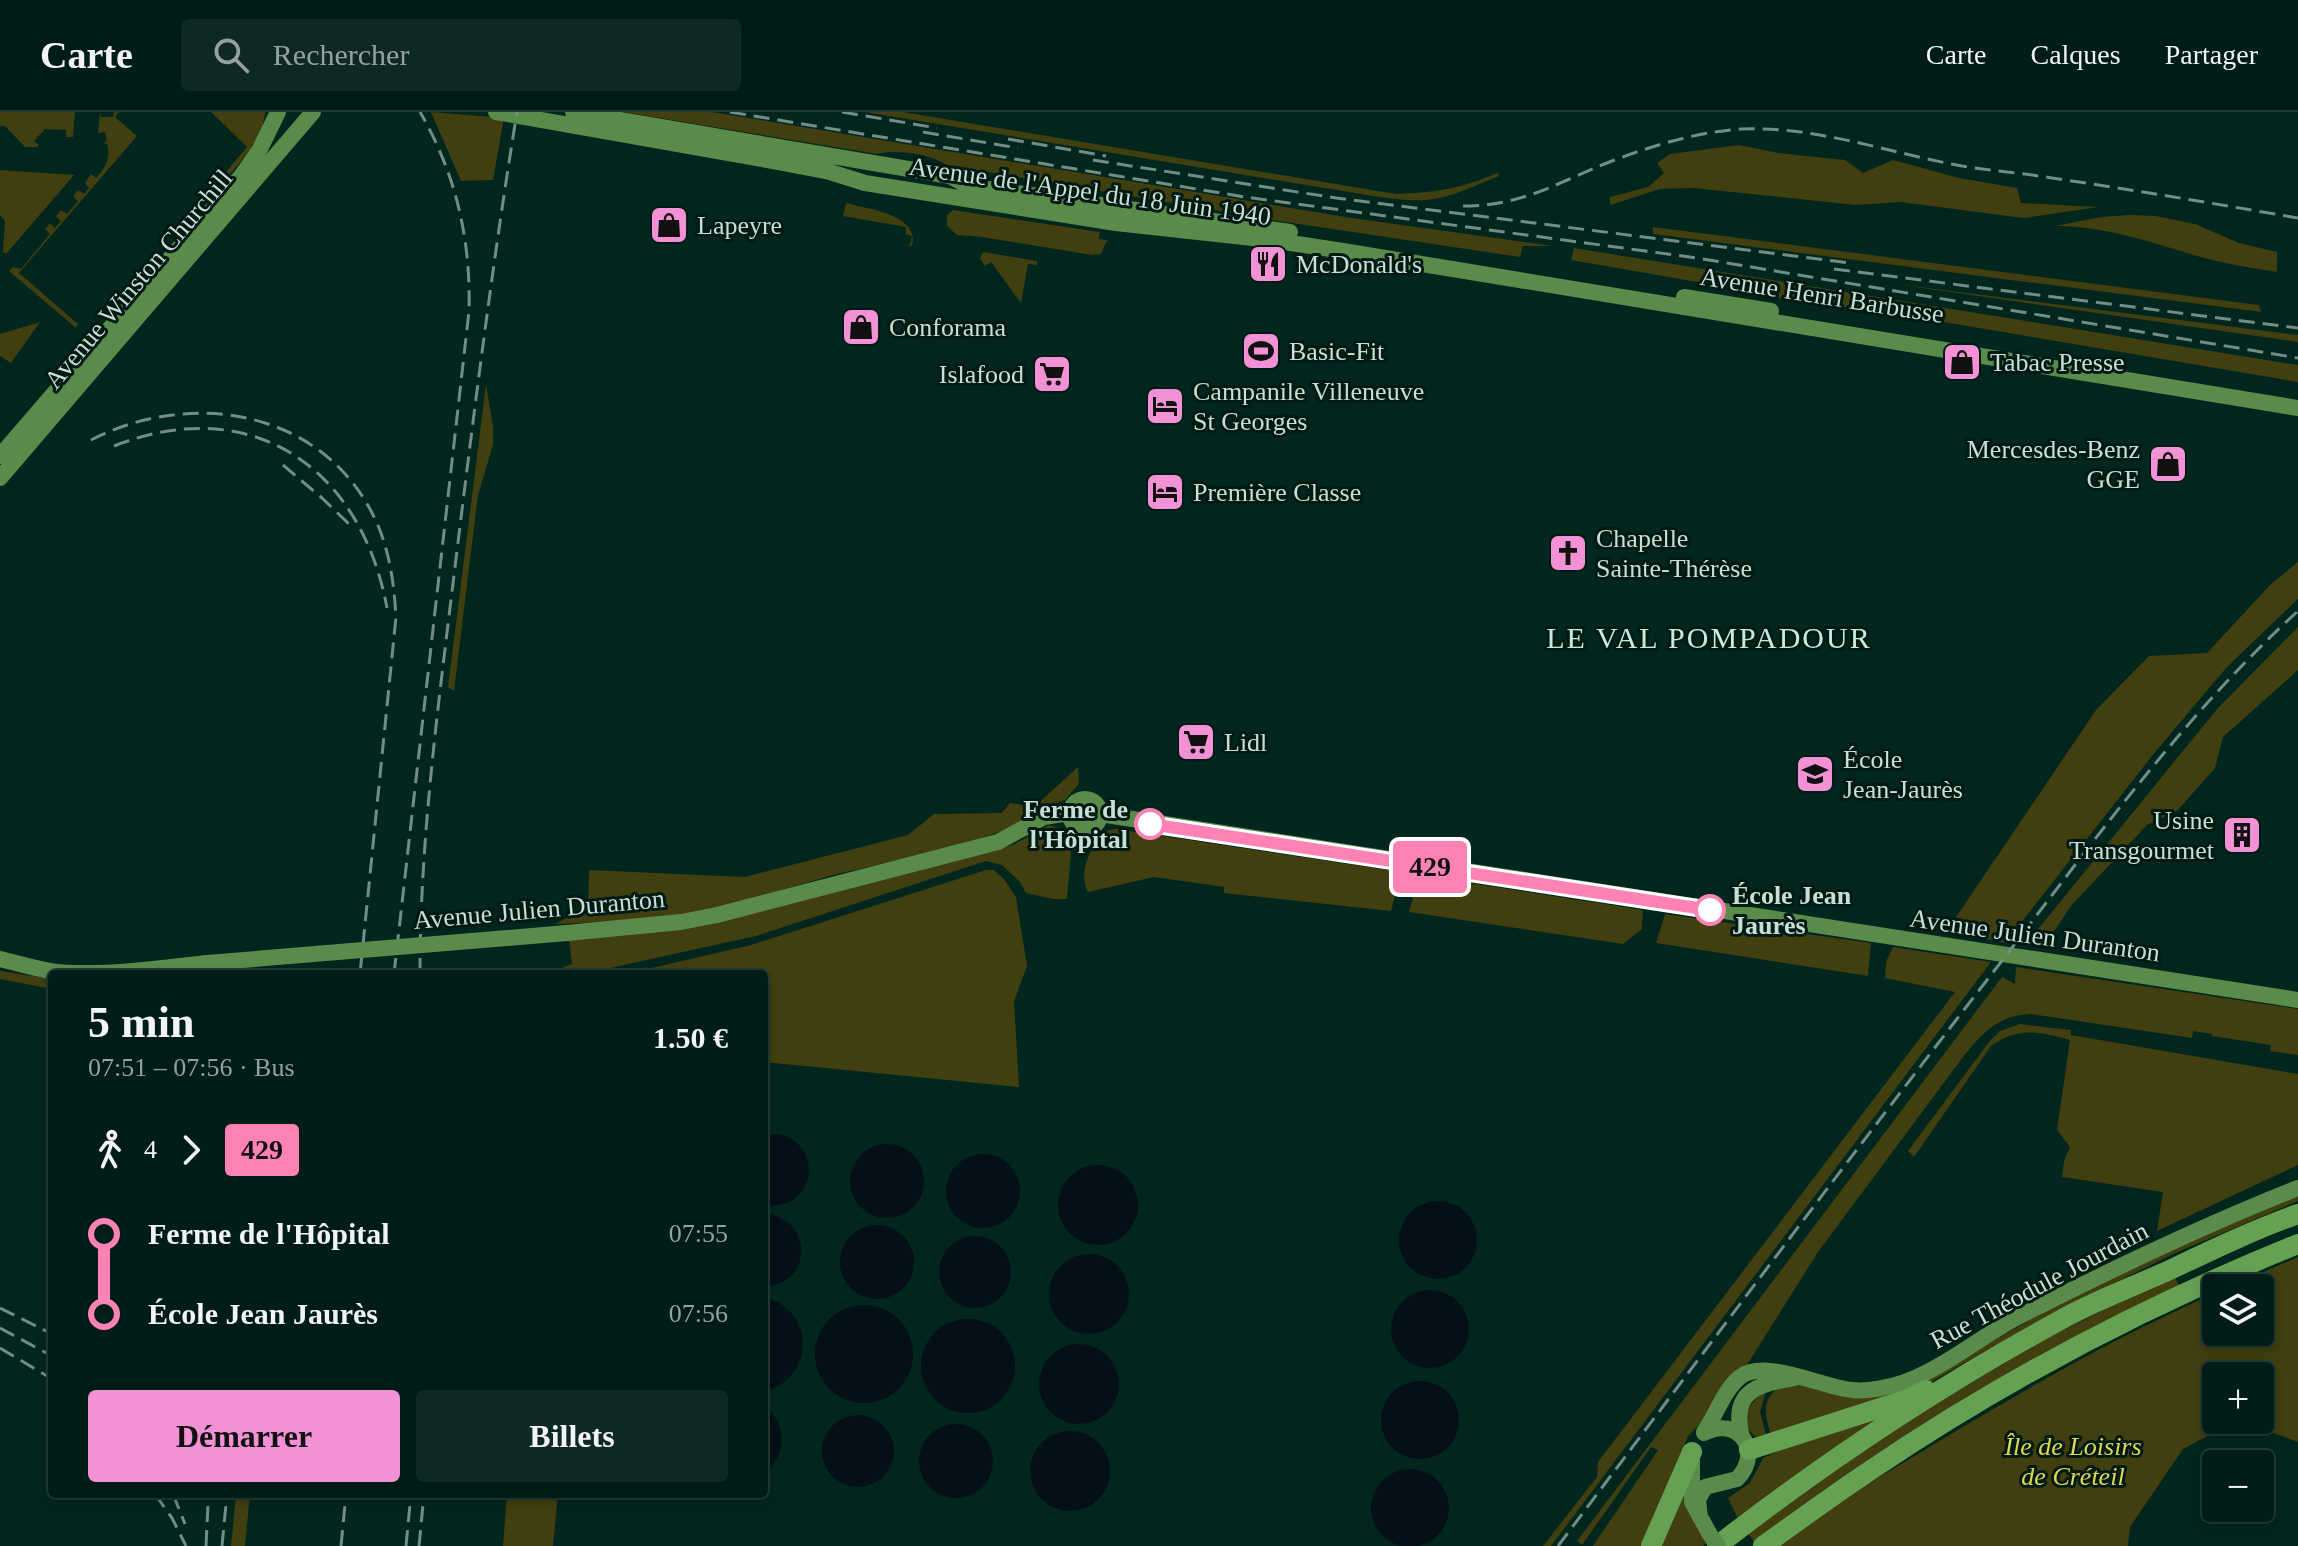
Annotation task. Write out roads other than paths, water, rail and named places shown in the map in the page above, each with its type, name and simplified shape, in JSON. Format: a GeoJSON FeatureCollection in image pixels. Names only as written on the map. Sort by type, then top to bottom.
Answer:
{"type":"FeatureCollection","features":[{"type":"Feature","properties":{"kind":"highway"},"geometry":{"type":"LineString","coordinates":[[1715,1542],[1956,1381],[2069,1316],[2230,1241],[2298,1214]]}},
{"type":"Feature","properties":{"kind":"highway"},"geometry":{"type":"LineString","coordinates":[[1763,1546],[1868,1471],[2039,1367],[2192,1289],[2298,1244]]}},
{"type":"Feature","properties":{"kind":"highway"},"geometry":{"type":"LineString","coordinates":[[1745,1443],[1908,1399],[1943,1382],[1956,1381]]}},
{"type":"Feature","properties":{"kind":"highway"},"geometry":{"type":"LineString","coordinates":[[1651,1546],[1692,1452]]}},
{"type":"Feature","properties":{"kind":"main road","name":"Avenue Winston Churchill"},"geometry":{"type":"LineString","coordinates":[[0,456],[242,175],[260,149],[278,112]]}},
{"type":"Feature","properties":{"kind":"main road"},"geometry":{"type":"LineString","coordinates":[[246,190],[288,130],[295,112]]}},
{"type":"Feature","properties":{"kind":"main road","name":"Avenue Winston Churchill"},"geometry":{"type":"LineString","coordinates":[[0,478],[313,112]]}},
{"type":"Feature","properties":{"kind":"main road","name":"Avenue de l'Appel du 18 Juin 1940"},"geometry":{"type":"LineString","coordinates":[[496,112],[784,163],[865,183],[1116,223],[1341,245]]}},
{"type":"Feature","properties":{"kind":"main road","name":"Avenue de l'Appel du 18 Juin 1940"},"geometry":{"type":"LineString","coordinates":[[573,112],[950,176],[968,186],[1112,204],[1341,245]]}},
{"type":"Feature","properties":{"kind":"main road","name":"Avenue Henri Barbusse"},"geometry":{"type":"LineString","coordinates":[[1341,245],[1601,283],[1614,288],[1704,300],[2298,398]]}},
{"type":"Feature","properties":{"kind":"main road","name":"Avenue Henri Barbusse"},"geometry":{"type":"LineString","coordinates":[[1341,245],[1597,293],[2298,408]]}},
{"type":"Feature","properties":{"kind":"main road"},"geometry":{"type":"LineString","coordinates":[[1597,293],[1614,288]]}},
{"type":"Feature","properties":{"kind":"main road","name":"Avenue Julien Duranton"},"geometry":{"type":"LineString","coordinates":[[144,970],[681,922],[752,907],[998,842],[1034,821],[1069,813],[1074,825],[1082,829],[1093,828],[1100,814],[2298,1000]]}},
{"type":"Feature","properties":{"kind":"main road","name":"Avenue Julien Duranton"},"geometry":{"type":"LineString","coordinates":[[0,959],[48,970]]}},
{"type":"Feature","properties":{"kind":"main road","name":"Rue Théodule Jourdain"},"geometry":{"type":"LineString","coordinates":[[1692,1452],[1729,1389],[1751,1371],[1776,1370],[1856,1391],[1904,1383],[2056,1298],[2156,1249],[2298,1188]]}},
{"type":"Feature","properties":{"kind":"main road","name":"Rue Théodule Jourdain"},"geometry":{"type":"LineString","coordinates":[[1745,1443],[1737,1417],[1746,1395],[1765,1382],[1795,1377]]}},
{"type":"Feature","properties":{"kind":"main road"},"geometry":{"type":"LineString","coordinates":[[1700,1517],[1698,1500],[1705,1487],[1737,1479],[1748,1461],[1745,1443],[1724,1427],[1704,1432]]}},
{"type":"Feature","properties":{"kind":"main road"},"geometry":{"type":"LineString","coordinates":[[1692,1452],[1692,1502],[1715,1542]]}},
{"type":"Feature","properties":{"kind":"railway"},"geometry":{"type":"LineString","coordinates":[[394,970],[469,311],[467,259],[459,208],[443,159],[420,112]]}},
{"type":"Feature","properties":{"kind":"railway"},"geometry":{"type":"LineString","coordinates":[[420,970],[423,874],[436,724],[483,343],[517,112]]}},
{"type":"Feature","properties":{"kind":"railway"},"geometry":{"type":"LineString","coordinates":[[730,112],[1245,197],[1697,258],[2298,358]]}},
{"type":"Feature","properties":{"kind":"railway"},"geometry":{"type":"LineString","coordinates":[[842,112],[937,128]]}},
{"type":"Feature","properties":{"kind":"railway"},"geometry":{"type":"LineString","coordinates":[[1463,206],[1523,197],[1612,161],[1676,140],[1741,129],[1769,129],[1825,136],[1962,166],[2114,187],[2298,218]]}},
{"type":"Feature","properties":{"kind":"railway"},"geometry":{"type":"LineString","coordinates":[[923,132],[1018,148]]}},
{"type":"Feature","properties":{"kind":"railway"},"geometry":{"type":"LineString","coordinates":[[1008,139],[1106,156]]}},
{"type":"Feature","properties":{"kind":"railway"},"geometry":{"type":"LineString","coordinates":[[1093,160],[1336,198],[1850,263]]}},
{"type":"Feature","properties":{"kind":"railway"},"geometry":{"type":"LineString","coordinates":[[1834,269],[2298,328]]}},
{"type":"Feature","properties":{"kind":"railway"},"geometry":{"type":"LineString","coordinates":[[91,440],[130,424],[171,415],[212,414],[252,419],[290,433],[324,454],[353,484],[376,521],[385,544],[396,617],[360,970]]}},
{"type":"Feature","properties":{"kind":"railway"},"geometry":{"type":"LineString","coordinates":[[114,446],[164,432],[211,429],[254,436],[292,454],[325,481],[353,516],[373,558],[387,608]]}},
{"type":"Feature","properties":{"kind":"railway"},"geometry":{"type":"LineString","coordinates":[[283,465],[349,524]]}},
{"type":"Feature","properties":{"kind":"railway"},"geometry":{"type":"LineString","coordinates":[[1558,1546],[2106,825],[2217,692],[2298,611]]}},
{"type":"Feature","properties":{"kind":"railway"},"geometry":{"type":"LineString","coordinates":[[0,1308],[48,1332]]}},
{"type":"Feature","properties":{"kind":"railway"},"geometry":{"type":"LineString","coordinates":[[0,1328],[48,1354]]}},
{"type":"Feature","properties":{"kind":"railway"},"geometry":{"type":"LineString","coordinates":[[0,1348],[48,1377]]}},
{"type":"Feature","properties":{"kind":"railway"},"geometry":{"type":"LineString","coordinates":[[158,1498],[186,1546]]}},
{"type":"Feature","properties":{"kind":"railway"},"geometry":{"type":"LineString","coordinates":[[175,1498],[185,1524]]}},
{"type":"Feature","properties":{"kind":"railway"},"geometry":{"type":"LineString","coordinates":[[222,1546],[227,1498]]}},
{"type":"Feature","properties":{"kind":"railway"},"geometry":{"type":"LineString","coordinates":[[341,1546],[346,1498]]}},
{"type":"Feature","properties":{"kind":"railway"},"geometry":{"type":"LineString","coordinates":[[406,1546],[411,1498]]}},
{"type":"Feature","properties":{"kind":"railway"},"geometry":{"type":"LineString","coordinates":[[419,1546],[424,1498]]}},
{"type":"Feature","properties":{"kind":"railway"},"geometry":{"type":"LineString","coordinates":[[206,1546],[208,1504]]}},
{"type":"Feature","properties":{"kind":"place","name":"Lapeyre"},"geometry":{"type":"Point","coordinates":[669,225]}},
{"type":"Feature","properties":{"kind":"place","name":"McDonald's"},"geometry":{"type":"Point","coordinates":[1268,264]}},
{"type":"Feature","properties":{"kind":"place","name":"Conforama"},"geometry":{"type":"Point","coordinates":[861,327]}},
{"type":"Feature","properties":{"kind":"place","name":"Basic-Fit"},"geometry":{"type":"Point","coordinates":[1261,351]}},
{"type":"Feature","properties":{"kind":"place","name":"Tabac Presse"},"geometry":{"type":"Point","coordinates":[1962,362]}},
{"type":"Feature","properties":{"kind":"place","name":"Islafood"},"geometry":{"type":"Point","coordinates":[1052,374]}},
{"type":"Feature","properties":{"kind":"place","name":"Campanile Villeneuve St Georges"},"geometry":{"type":"Point","coordinates":[1165,406]}},
{"type":"Feature","properties":{"kind":"place","name":"Mercesdes-Benz GGE"},"geometry":{"type":"Point","coordinates":[2168,464]}},
{"type":"Feature","properties":{"kind":"place","name":"Première Classe"},"geometry":{"type":"Point","coordinates":[1165,492]}},
{"type":"Feature","properties":{"kind":"place","name":"Chapelle Sainte-Thérèse"},"geometry":{"type":"Point","coordinates":[1568,553]}},
{"type":"Feature","properties":{"kind":"place","name":"Lidl"},"geometry":{"type":"Point","coordinates":[1196,742]}},
{"type":"Feature","properties":{"kind":"place","name":"École Jean-Jaurès"},"geometry":{"type":"Point","coordinates":[1815,774]}},
{"type":"Feature","properties":{"kind":"place","name":"Ferme de l'Hôpital"},"geometry":{"type":"Point","coordinates":[1150,824]}},
{"type":"Feature","properties":{"kind":"place","name":"Usine Transgourmet"},"geometry":{"type":"Point","coordinates":[2242,835]}},
{"type":"Feature","properties":{"kind":"place","name":"École Jean Jaurès"},"geometry":{"type":"Point","coordinates":[1710,910]}},
{"type":"Feature","properties":{"kind":"district","name":"LE VAL POMPADOUR"},"geometry":{"type":"Point","coordinates":[1709,638]}},
{"type":"Feature","properties":{"kind":"park label","name":"Île de Loisirs de Créteil"},"geometry":{"type":"Point","coordinates":[2073,1461]}}]}
